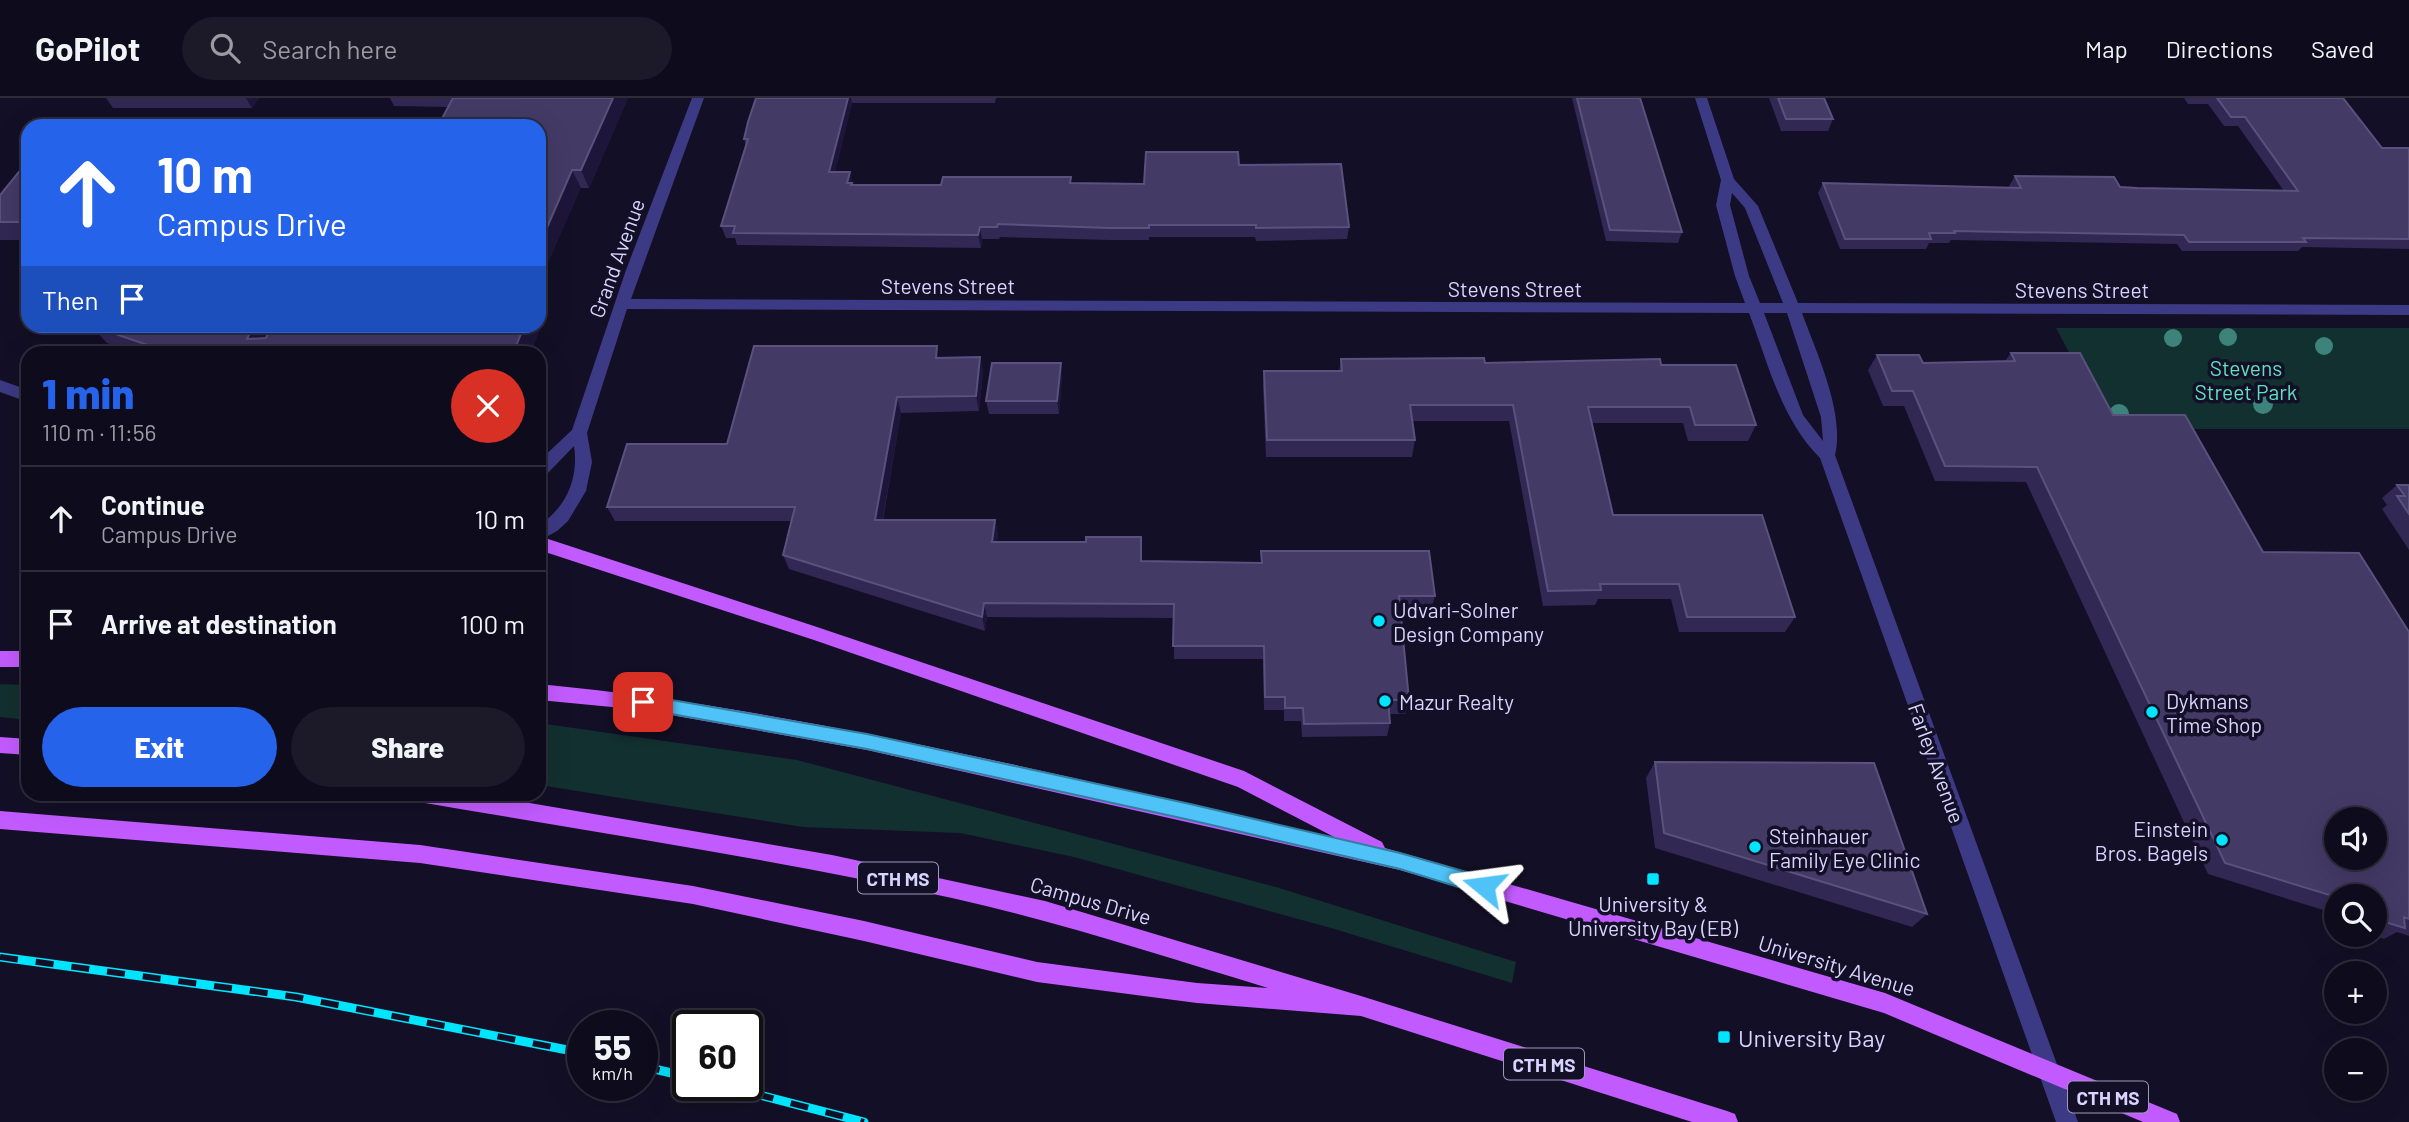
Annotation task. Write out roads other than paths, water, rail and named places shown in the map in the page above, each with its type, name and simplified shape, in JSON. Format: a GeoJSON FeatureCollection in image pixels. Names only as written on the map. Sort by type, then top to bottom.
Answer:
{"type":"FeatureCollection","features":[{"type":"Feature","properties":{"kind":"main road"},"geometry":{"type":"LineString","coordinates":[[546,545],[814,633],[1244,780],[1400,861]]}},
{"type":"Feature","properties":{"kind":"main road"},"geometry":{"type":"LineString","coordinates":[[0,659],[21,659]]}},
{"type":"Feature","properties":{"kind":"main road","name":"CTH MS"},"geometry":{"type":"LineString","coordinates":[[546,693],[643,702],[867,742],[1400,861]]}},
{"type":"Feature","properties":{"kind":"main road"},"geometry":{"type":"LineString","coordinates":[[0,745],[21,746]]}},
{"type":"Feature","properties":{"kind":"main road","name":"Campus Drive"},"geometry":{"type":"LineString","coordinates":[[467,801],[708,841],[953,889],[1045,911],[1361,1006],[1727,1122]]}},
{"type":"Feature","properties":{"kind":"main road"},"geometry":{"type":"LineString","coordinates":[[0,820],[420,855],[693,895],[864,931],[1037,972],[1197,993],[1361,1006]]}},
{"type":"Feature","properties":{"kind":"main road","name":"University Avenue"},"geometry":{"type":"LineString","coordinates":[[1400,861],[1885,1003],[2169,1122]]}},
{"type":"Feature","properties":{"kind":"street","name":"Grand Avenue"},"geometry":{"type":"LineString","coordinates":[[579,433],[621,304],[698,98]]}},
{"type":"Feature","properties":{"kind":"street","name":"Farley Avenue"},"geometry":{"type":"LineString","coordinates":[[1702,98],[1728,180],[1751,206],[1794,310],[1829,417],[1831,439],[1827,455]]}},
{"type":"Feature","properties":{"kind":"street","name":"Farley Avenue"},"geometry":{"type":"LineString","coordinates":[[1728,180],[1723,205],[1754,310],[1796,417],[1811,439],[1827,455],[2067,1122]]}},
{"type":"Feature","properties":{"kind":"street","name":"Stevens Street"},"geometry":{"type":"LineString","coordinates":[[621,304],[1754,310],[2409,310]]}},
{"type":"Feature","properties":{"kind":"street"},"geometry":{"type":"LineString","coordinates":[[0,386],[21,394]]}},
{"type":"Feature","properties":{"kind":"street"},"geometry":{"type":"LineString","coordinates":[[546,464],[579,433],[584,466],[575,495],[563,517],[546,529]]}},
{"type":"Feature","properties":{"kind":"railway"},"geometry":{"type":"LineString","coordinates":[[0,957],[296,997],[567,1050]]}},
{"type":"Feature","properties":{"kind":"railway"},"geometry":{"type":"LineString","coordinates":[[658,1070],[672,1073]]}},
{"type":"Feature","properties":{"kind":"railway"},"geometry":{"type":"LineString","coordinates":[[763,1096],[864,1122]]}},
{"type":"Feature","properties":{"kind":"place","name":"Udvari-Solner Design Company"},"geometry":{"type":"Point","coordinates":[1379,621]}},
{"type":"Feature","properties":{"kind":"place","name":"Mazur Realty"},"geometry":{"type":"Point","coordinates":[1385,701]}},
{"type":"Feature","properties":{"kind":"place","name":"Dykmans Time Shop"},"geometry":{"type":"Point","coordinates":[2152,712]}},
{"type":"Feature","properties":{"kind":"place","name":"Einstein Bros. Bagels"},"geometry":{"type":"Point","coordinates":[2222,840]}},
{"type":"Feature","properties":{"kind":"place","name":"Steinhauer Family Eye Clinic"},"geometry":{"type":"Point","coordinates":[1755,847]}},
{"type":"Feature","properties":{"kind":"place","name":"University & University Bay (EB)"},"geometry":{"type":"Point","coordinates":[1653,879]}},
{"type":"Feature","properties":{"kind":"place","name":"University Bay"},"geometry":{"type":"Point","coordinates":[1724,1037]}},
{"type":"Feature","properties":{"kind":"park label","name":"Stevens Street Park"},"geometry":{"type":"Point","coordinates":[2246,379]}}]}
